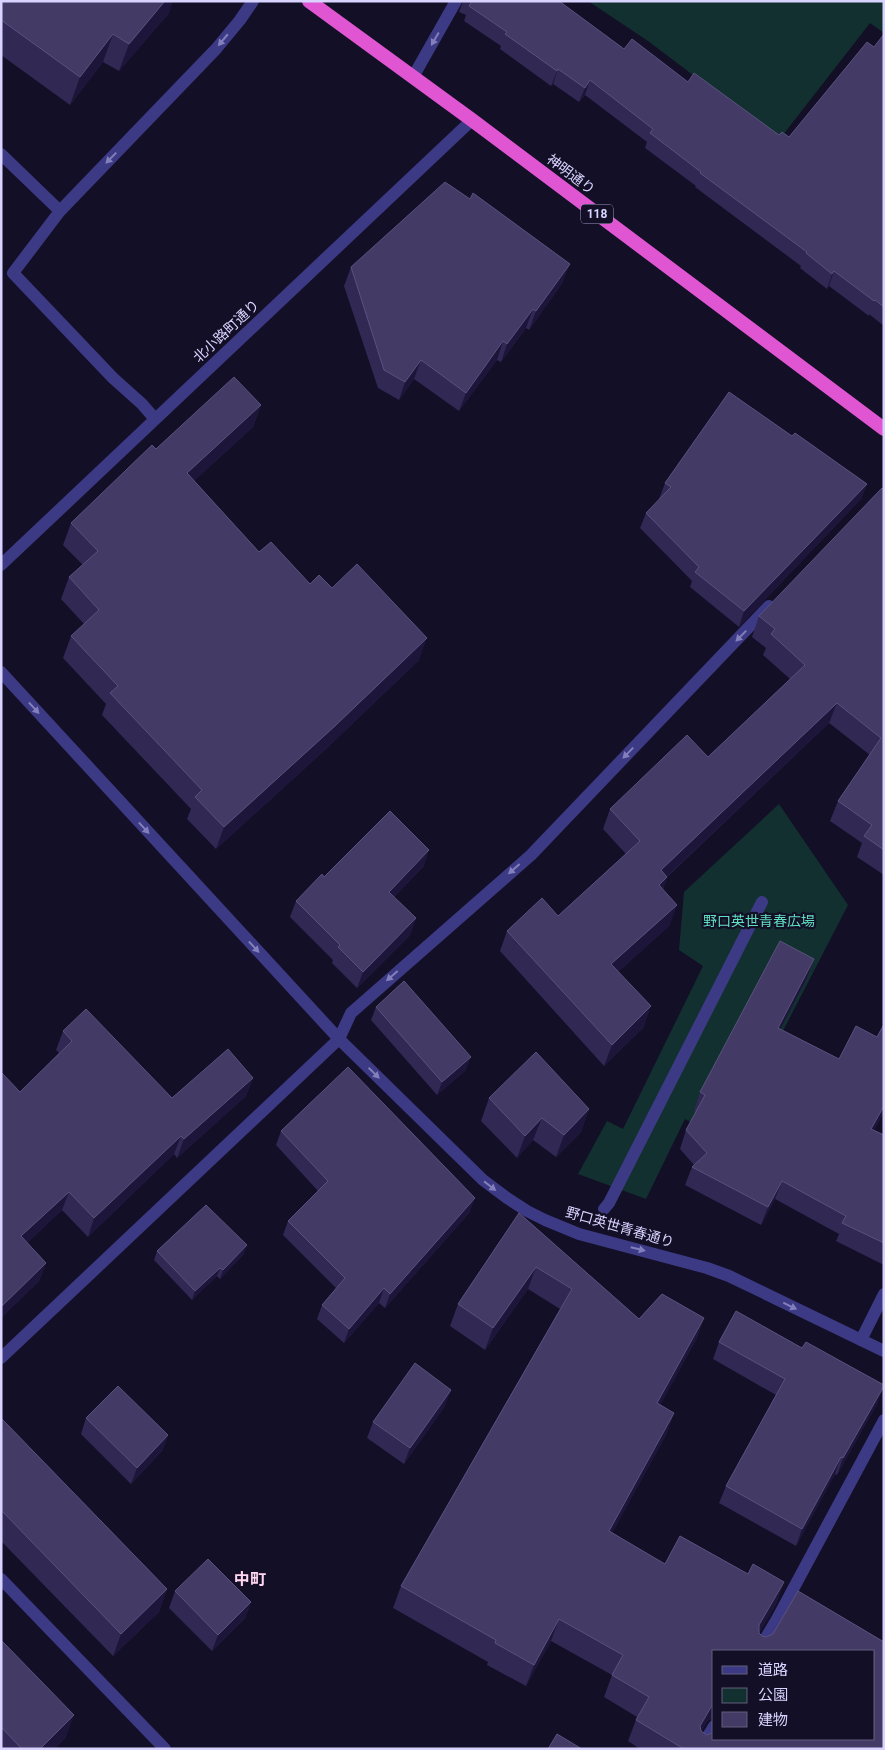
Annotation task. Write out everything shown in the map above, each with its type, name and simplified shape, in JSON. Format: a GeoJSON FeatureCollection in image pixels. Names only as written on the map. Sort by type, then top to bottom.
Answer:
{"type":"FeatureCollection","features":[{"type":"Feature","properties":{"kind":"highway","name":"神明通り"},"geometry":{"type":"LineString","coordinates":[[309,1],[472,120],[884,429]]}},
{"type":"Feature","properties":{"kind":"street"},"geometry":{"type":"LineString","coordinates":[[155,419],[142,404],[113,378],[13,273],[60,211],[216,49],[253,1]]}},
{"type":"Feature","properties":{"kind":"street"},"geometry":{"type":"LineString","coordinates":[[413,77],[456,1]]}},
{"type":"Feature","properties":{"kind":"street","name":"北小路町通り"},"geometry":{"type":"LineString","coordinates":[[1,565],[472,120]]}},
{"type":"Feature","properties":{"kind":"street"},"geometry":{"type":"LineString","coordinates":[[1,154],[60,211]]}},
{"type":"Feature","properties":{"kind":"street"},"geometry":{"type":"LineString","coordinates":[[1,1358],[339,1039],[350,1013],[531,855],[776,599]]}},
{"type":"Feature","properties":{"kind":"street","name":"野口英世青春通り"},"geometry":{"type":"LineString","coordinates":[[1,672],[339,1039],[483,1180],[527,1211],[579,1234],[714,1270],[884,1351]]}},
{"type":"Feature","properties":{"kind":"street"},"geometry":{"type":"LineString","coordinates":[[604,1210],[762,902]]}},
{"type":"Feature","properties":{"kind":"street"},"geometry":{"type":"LineString","coordinates":[[861,1340],[884,1294]]}},
{"type":"Feature","properties":{"kind":"street"},"geometry":{"type":"LineString","coordinates":[[759,1650],[778,1619],[884,1420]]}},
{"type":"Feature","properties":{"kind":"street"},"geometry":{"type":"LineString","coordinates":[[1,1579],[165,1749]]}},
{"type":"Feature","properties":{"kind":"street"},"geometry":{"type":"LineString","coordinates":[[700,1749],[712,1729]]}},
{"type":"Feature","properties":{"kind":"green space"},"geometry":{"type":"Polygon","coordinates":[[[588,1],[884,1],[884,33],[870,23],[779,140],[648,41],[588,1]]]}},
{"type":"Feature","properties":{"kind":"green space","name":"野口英世青春広場"},"geometry":{"type":"Polygon","coordinates":[[[779,804],[848,905],[726,1141],[685,1119],[646,1199],[578,1174],[607,1121],[623,1129],[703,966],[679,950],[684,892],[779,804]]]}},
{"type":"Feature","properties":{"kind":"building"},"geometry":{"type":"Polygon","coordinates":[[[1,1],[165,1],[129,44],[113,34],[80,77],[1,20],[1,1]]]}},
{"type":"Feature","properties":{"kind":"building"},"geometry":{"type":"Polygon","coordinates":[[[472,1],[559,1],[624,49],[632,39],[688,82],[694,73],[779,135],[782,132],[789,137],[867,42],[874,47],[884,34],[884,307],[834,271],[832,274],[807,252],[700,173],[650,133],[653,129],[590,80],[585,88],[558,69],[557,71],[505,34],[507,32],[469,6],[472,1]]]}},
{"type":"Feature","properties":{"kind":"building"},"geometry":{"type":"Polygon","coordinates":[[[445,182],[470,199],[473,193],[570,264],[536,311],[533,309],[507,344],[503,341],[466,393],[421,360],[405,382],[384,370],[351,267],[445,182]]]}},
{"type":"Feature","properties":{"kind":"building"},"geometry":{"type":"Polygon","coordinates":[[[234,377],[261,405],[187,473],[259,552],[271,542],[310,584],[319,575],[332,588],[357,564],[427,638],[335,726],[224,827],[195,797],[202,790],[110,693],[118,686],[71,636],[99,610],[69,577],[98,551],[71,523],[152,445],[156,449],[234,377]]]}},
{"type":"Feature","properties":{"kind":"building"},"geometry":{"type":"Polygon","coordinates":[[[729,392],[792,436],[795,433],[867,484],[744,611],[695,572],[699,567],[646,513],[671,487],[665,483],[729,392]]]}},
{"type":"Feature","properties":{"kind":"building"},"geometry":{"type":"Polygon","coordinates":[[[882,488],[884,490],[884,850],[864,836],[872,825],[838,801],[881,738],[837,703],[661,870],[667,877],[659,885],[677,905],[611,964],[651,1006],[612,1045],[507,931],[542,898],[558,916],[640,841],[610,809],[687,735],[708,757],[805,665],[771,634],[775,629],[759,616],[882,488]]]}},
{"type":"Feature","properties":{"kind":"building"},"geometry":{"type":"Polygon","coordinates":[[[390,811],[429,850],[389,892],[416,918],[363,972],[338,947],[340,945],[296,901],[322,874],[324,877],[390,811]]]}},
{"type":"Feature","properties":{"kind":"building"},"geometry":{"type":"Polygon","coordinates":[[[780,941],[814,959],[778,1028],[839,1059],[856,1026],[877,1037],[884,1024],[884,1106],[871,1129],[884,1135],[884,1243],[842,1223],[846,1216],[782,1181],[768,1207],[692,1167],[707,1153],[686,1130],[705,1095],[700,1092],[780,941]]]}},
{"type":"Feature","properties":{"kind":"building"},"geometry":{"type":"Polygon","coordinates":[[[404,981],[471,1057],[442,1082],[376,1007],[404,981]]]}},
{"type":"Feature","properties":{"kind":"building"},"geometry":{"type":"Polygon","coordinates":[[[86,1009],[172,1098],[228,1049],[253,1078],[184,1139],[181,1136],[94,1218],[69,1192],[21,1236],[46,1263],[1,1307],[1,1072],[20,1092],[72,1041],[63,1031],[86,1009]]]}},
{"type":"Feature","properties":{"kind":"building"},"geometry":{"type":"Polygon","coordinates":[[[536,1052],[589,1109],[564,1135],[542,1118],[525,1136],[489,1098],[536,1052]]]}},
{"type":"Feature","properties":{"kind":"building"},"geometry":{"type":"Polygon","coordinates":[[[348,1067],[475,1198],[390,1294],[384,1288],[349,1329],[322,1305],[345,1278],[288,1221],[328,1181],[281,1131],[348,1067]]]}},
{"type":"Feature","properties":{"kind":"building"},"geometry":{"type":"Polygon","coordinates":[[[206,1205],[247,1245],[223,1270],[220,1268],[195,1291],[157,1251],[206,1205]]]}},
{"type":"Feature","properties":{"kind":"building"},"geometry":{"type":"Polygon","coordinates":[[[519,1213],[639,1319],[662,1294],[704,1318],[657,1403],[674,1413],[609,1531],[665,1564],[680,1536],[748,1574],[753,1564],[784,1582],[759,1625],[759,1633],[762,1636],[766,1637],[773,1634],[798,1591],[884,1642],[884,1749],[684,1749],[636,1720],[649,1697],[612,1675],[623,1655],[559,1619],[534,1665],[495,1643],[496,1640],[401,1586],[572,1289],[536,1267],[493,1328],[458,1304],[519,1213]]]}},
{"type":"Feature","properties":{"kind":"building"},"geometry":{"type":"Polygon","coordinates":[[[736,1311],[802,1348],[806,1342],[884,1385],[843,1458],[841,1457],[802,1529],[726,1486],[785,1379],[719,1342],[736,1311]]]}},
{"type":"Feature","properties":{"kind":"building"},"geometry":{"type":"Polygon","coordinates":[[[415,1363],[451,1390],[410,1448],[373,1422],[415,1363]]]}},
{"type":"Feature","properties":{"kind":"building"},"geometry":{"type":"Polygon","coordinates":[[[118,1386],[168,1435],[137,1468],[86,1418],[118,1386]]]}},
{"type":"Feature","properties":{"kind":"building"},"geometry":{"type":"Polygon","coordinates":[[[1,1418],[167,1589],[121,1634],[1,1510],[1,1418]]]}},
{"type":"Feature","properties":{"kind":"building"},"geometry":{"type":"Polygon","coordinates":[[[208,1559],[251,1602],[218,1635],[175,1591],[208,1559]]]}},
{"type":"Feature","properties":{"kind":"building"},"geometry":{"type":"Polygon","coordinates":[[[1,1640],[74,1715],[40,1749],[22,1749],[1,1727],[1,1640]]]}},
{"type":"Feature","properties":{"kind":"building"},"geometry":{"type":"Polygon","coordinates":[[[557,1734],[582,1749],[548,1749],[557,1734]]]}},
{"type":"Feature","properties":{"kind":"district","name":"中町"},"geometry":{"type":"Point","coordinates":[250,1579]}}]}
